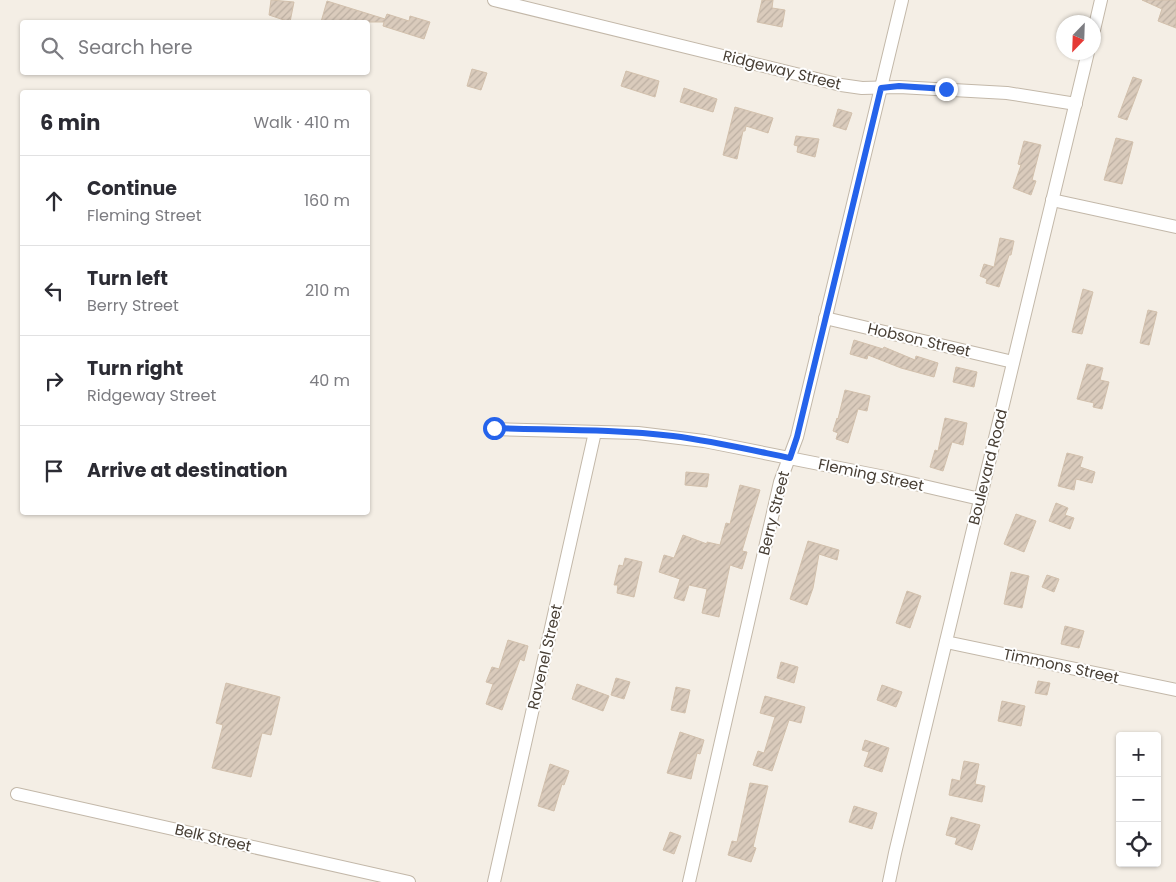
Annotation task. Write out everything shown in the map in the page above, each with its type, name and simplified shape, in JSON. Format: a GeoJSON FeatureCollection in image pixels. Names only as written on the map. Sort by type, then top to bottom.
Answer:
{"type":"FeatureCollection","features":[{"type":"Feature","properties":{"kind":"street","name":"Ridgeway Street"},"geometry":{"type":"LineString","coordinates":[[494,0],[841,85],[862,88],[899,86],[1007,93],[1076,104]]}},
{"type":"Feature","properties":{"kind":"street","name":"Berry Street"},"geometry":{"type":"LineString","coordinates":[[689,882],[780,482],[797,437],[902,0]]}},
{"type":"Feature","properties":{"kind":"street"},"geometry":{"type":"LineString","coordinates":[[1098,15],[1101,0]]}},
{"type":"Feature","properties":{"kind":"street","name":"Boulevard Road"},"geometry":{"type":"LineString","coordinates":[[889,882],[1086,60]]}},
{"type":"Feature","properties":{"kind":"street"},"geometry":{"type":"LineString","coordinates":[[1052,200],[1176,227]]}},
{"type":"Feature","properties":{"kind":"street","name":"Hobson Street"},"geometry":{"type":"LineString","coordinates":[[826,318],[1013,362]]}},
{"type":"Feature","properties":{"kind":"street","name":"Fleming Street"},"geometry":{"type":"LineString","coordinates":[[494,428],[673,436],[704,440],[885,476],[980,499]]}},
{"type":"Feature","properties":{"kind":"street","name":"Ravenel Street"},"geometry":{"type":"LineString","coordinates":[[494,882],[595,432]]}},
{"type":"Feature","properties":{"kind":"street","name":"Timmons Street"},"geometry":{"type":"LineString","coordinates":[[946,642],[1176,690]]}},
{"type":"Feature","properties":{"kind":"street","name":"Belk Street"},"geometry":{"type":"LineString","coordinates":[[17,794],[409,882]]}},
{"type":"Feature","properties":{"kind":"building"},"geometry":{"type":"Polygon","coordinates":[[[271,0],[294,2],[290,20],[269,15],[271,0]]]}},
{"type":"Feature","properties":{"kind":"building"},"geometry":{"type":"Polygon","coordinates":[[[762,0],[773,0],[772,8],[785,10],[782,27],[757,22],[762,0]]]}},
{"type":"Feature","properties":{"kind":"building"},"geometry":{"type":"Polygon","coordinates":[[[1142,0],[1176,0],[1176,28],[1158,21],[1162,9],[1142,0]]]}},
{"type":"Feature","properties":{"kind":"building"},"geometry":{"type":"Polygon","coordinates":[[[327,1],[385,19],[387,14],[409,21],[410,16],[430,22],[424,39],[383,26],[384,22],[370,22],[370,20],[322,20],[327,1]]]}},
{"type":"Feature","properties":{"kind":"building"},"geometry":{"type":"Polygon","coordinates":[[[472,69],[487,73],[481,90],[467,86],[472,69]]]}},
{"type":"Feature","properties":{"kind":"building"},"geometry":{"type":"Polygon","coordinates":[[[626,71],[659,81],[655,97],[621,86],[626,71]]]}},
{"type":"Feature","properties":{"kind":"building"},"geometry":{"type":"Polygon","coordinates":[[[1133,77],[1142,80],[1127,120],[1118,117],[1133,77]]]}},
{"type":"Feature","properties":{"kind":"building"},"geometry":{"type":"Polygon","coordinates":[[[684,88],[717,99],[713,112],[680,102],[684,88]]]}},
{"type":"Feature","properties":{"kind":"building"},"geometry":{"type":"Polygon","coordinates":[[[735,107],[773,118],[768,133],[746,126],[745,131],[743,131],[737,159],[723,155],[735,107]]]}},
{"type":"Feature","properties":{"kind":"building"},"geometry":{"type":"Polygon","coordinates":[[[838,109],[852,113],[846,130],[833,126],[838,109]]]}},
{"type":"Feature","properties":{"kind":"building"},"geometry":{"type":"Polygon","coordinates":[[[796,136],[819,139],[815,157],[797,152],[798,146],[794,145],[796,136]]]}},
{"type":"Feature","properties":{"kind":"building"},"geometry":{"type":"Polygon","coordinates":[[[1116,138],[1133,142],[1122,184],[1104,180],[1116,138]]]}},
{"type":"Feature","properties":{"kind":"building"},"geometry":{"type":"Polygon","coordinates":[[[1024,141],[1041,145],[1032,180],[1036,181],[1031,195],[1013,188],[1021,165],[1018,164],[1024,141]]]}},
{"type":"Feature","properties":{"kind":"building"},"geometry":{"type":"Polygon","coordinates":[[[1000,238],[1014,241],[999,287],[986,283],[987,279],[980,276],[984,264],[994,267],[1000,238]]]}},
{"type":"Feature","properties":{"kind":"building"},"geometry":{"type":"Polygon","coordinates":[[[1083,289],[1093,292],[1082,334],[1072,332],[1083,289]]]}},
{"type":"Feature","properties":{"kind":"building"},"geometry":{"type":"Polygon","coordinates":[[[1148,310],[1157,312],[1149,345],[1140,343],[1148,310]]]}},
{"type":"Feature","properties":{"kind":"building"},"geometry":{"type":"Polygon","coordinates":[[[854,340],[883,349],[884,347],[915,360],[916,356],[938,363],[934,377],[901,368],[868,355],[867,359],[850,354],[854,340]]]}},
{"type":"Feature","properties":{"kind":"building"},"geometry":{"type":"Polygon","coordinates":[[[1087,364],[1103,368],[1100,380],[1109,382],[1102,409],[1093,407],[1094,403],[1077,399],[1087,364]]]}},
{"type":"Feature","properties":{"kind":"building"},"geometry":{"type":"Polygon","coordinates":[[[956,367],[977,372],[974,387],[953,382],[956,367]]]}},
{"type":"Feature","properties":{"kind":"building"},"geometry":{"type":"Polygon","coordinates":[[[845,390],[870,396],[867,411],[858,409],[848,443],[836,439],[838,433],[833,431],[845,390]]]}},
{"type":"Feature","properties":{"kind":"building"},"geometry":{"type":"Polygon","coordinates":[[[945,418],[967,423],[963,445],[952,442],[943,471],[930,467],[935,450],[938,451],[945,418]]]}},
{"type":"Feature","properties":{"kind":"building"},"geometry":{"type":"Polygon","coordinates":[[[1067,453],[1083,457],[1080,467],[1095,472],[1092,483],[1076,479],[1074,490],[1058,486],[1067,453]]]}},
{"type":"Feature","properties":{"kind":"building"},"geometry":{"type":"Polygon","coordinates":[[[686,472],[709,474],[707,487],[685,485],[686,472]]]}},
{"type":"Feature","properties":{"kind":"building"},"geometry":{"type":"Polygon","coordinates":[[[740,485],[760,490],[742,551],[747,552],[742,569],[730,565],[719,617],[702,613],[707,589],[689,585],[684,601],[674,598],[680,579],[659,572],[664,555],[674,558],[683,535],[707,544],[707,542],[720,545],[726,523],[730,524],[740,485]]]}},
{"type":"Feature","properties":{"kind":"building"},"geometry":{"type":"Polygon","coordinates":[[[1056,503],[1068,508],[1065,515],[1074,518],[1070,529],[1049,521],[1056,503]]]}},
{"type":"Feature","properties":{"kind":"building"},"geometry":{"type":"Polygon","coordinates":[[[1016,514],[1036,521],[1024,552],[1004,544],[1016,514]]]}},
{"type":"Feature","properties":{"kind":"building"},"geometry":{"type":"Polygon","coordinates":[[[808,541],[839,550],[837,560],[819,554],[813,588],[807,605],[790,599],[808,541]]]}},
{"type":"Feature","properties":{"kind":"building"},"geometry":{"type":"Polygon","coordinates":[[[625,558],[642,562],[634,597],[617,593],[618,585],[614,585],[619,565],[623,566],[625,558]]]}},
{"type":"Feature","properties":{"kind":"building"},"geometry":{"type":"Polygon","coordinates":[[[1011,572],[1029,576],[1022,608],[1004,604],[1011,572]]]}},
{"type":"Feature","properties":{"kind":"building"},"geometry":{"type":"Polygon","coordinates":[[[1047,575],[1059,579],[1054,592],[1042,587],[1047,575]]]}},
{"type":"Feature","properties":{"kind":"building"},"geometry":{"type":"Polygon","coordinates":[[[907,591],[921,596],[910,628],[896,623],[907,591]]]}},
{"type":"Feature","properties":{"kind":"building"},"geometry":{"type":"Polygon","coordinates":[[[1065,626],[1084,631],[1079,648],[1061,644],[1065,626]]]}},
{"type":"Feature","properties":{"kind":"building"},"geometry":{"type":"Polygon","coordinates":[[[508,640],[528,646],[524,661],[520,659],[502,710],[486,704],[493,684],[486,682],[492,667],[499,669],[508,640]]]}},
{"type":"Feature","properties":{"kind":"building"},"geometry":{"type":"Polygon","coordinates":[[[781,662],[798,667],[794,683],[777,678],[781,662]]]}},
{"type":"Feature","properties":{"kind":"building"},"geometry":{"type":"Polygon","coordinates":[[[616,678],[630,682],[624,699],[611,695],[616,678]]]}},
{"type":"Feature","properties":{"kind":"building"},"geometry":{"type":"Polygon","coordinates":[[[1038,681],[1050,683],[1047,695],[1035,693],[1038,681]]]}},
{"type":"Feature","properties":{"kind":"building"},"geometry":{"type":"Polygon","coordinates":[[[226,683],[280,697],[271,735],[262,733],[251,777],[212,768],[223,725],[216,723],[226,683]]]}},
{"type":"Feature","properties":{"kind":"building"},"geometry":{"type":"Polygon","coordinates":[[[577,684],[609,696],[603,711],[572,699],[577,684]]]}},
{"type":"Feature","properties":{"kind":"building"},"geometry":{"type":"Polygon","coordinates":[[[882,685],[902,692],[896,707],[877,700],[882,685]]]}},
{"type":"Feature","properties":{"kind":"building"},"geometry":{"type":"Polygon","coordinates":[[[676,687],[690,690],[685,713],[671,710],[676,687]]]}},
{"type":"Feature","properties":{"kind":"building"},"geometry":{"type":"Polygon","coordinates":[[[765,696],[805,707],[801,723],[789,720],[772,771],[753,765],[758,751],[764,753],[775,717],[760,713],[765,696]]]}},
{"type":"Feature","properties":{"kind":"building"},"geometry":{"type":"Polygon","coordinates":[[[1002,701],[1025,706],[1021,726],[998,721],[1002,701]]]}},
{"type":"Feature","properties":{"kind":"building"},"geometry":{"type":"Polygon","coordinates":[[[680,732],[704,740],[700,754],[697,753],[691,779],[667,773],[680,732]]]}},
{"type":"Feature","properties":{"kind":"building"},"geometry":{"type":"Polygon","coordinates":[[[865,740],[889,748],[882,772],[864,766],[869,752],[862,750],[865,740]]]}},
{"type":"Feature","properties":{"kind":"building"},"geometry":{"type":"Polygon","coordinates":[[[964,761],[979,764],[975,784],[985,786],[982,802],[949,795],[952,779],[960,781],[964,761]]]}},
{"type":"Feature","properties":{"kind":"building"},"geometry":{"type":"Polygon","coordinates":[[[550,764],[569,771],[564,785],[562,784],[554,811],[538,806],[550,764]]]}},
{"type":"Feature","properties":{"kind":"building"},"geometry":{"type":"Polygon","coordinates":[[[750,783],[768,786],[753,847],[756,848],[751,862],[728,855],[732,841],[737,842],[750,783]]]}},
{"type":"Feature","properties":{"kind":"building"},"geometry":{"type":"Polygon","coordinates":[[[854,806],[877,813],[872,829],[849,822],[854,806]]]}},
{"type":"Feature","properties":{"kind":"building"},"geometry":{"type":"Polygon","coordinates":[[[951,817],[980,825],[972,850],[955,844],[957,838],[946,835],[951,817]]]}},
{"type":"Feature","properties":{"kind":"building"},"geometry":{"type":"Polygon","coordinates":[[[670,832],[681,836],[674,854],[663,850],[670,832]]]}},
{"type":"Feature","properties":{"kind":"route"},"geometry":{"type":"LineString","coordinates":[[494,428],[673,436],[704,440],[790,458],[797,437],[881,88],[899,86],[946,89]]}}]}
